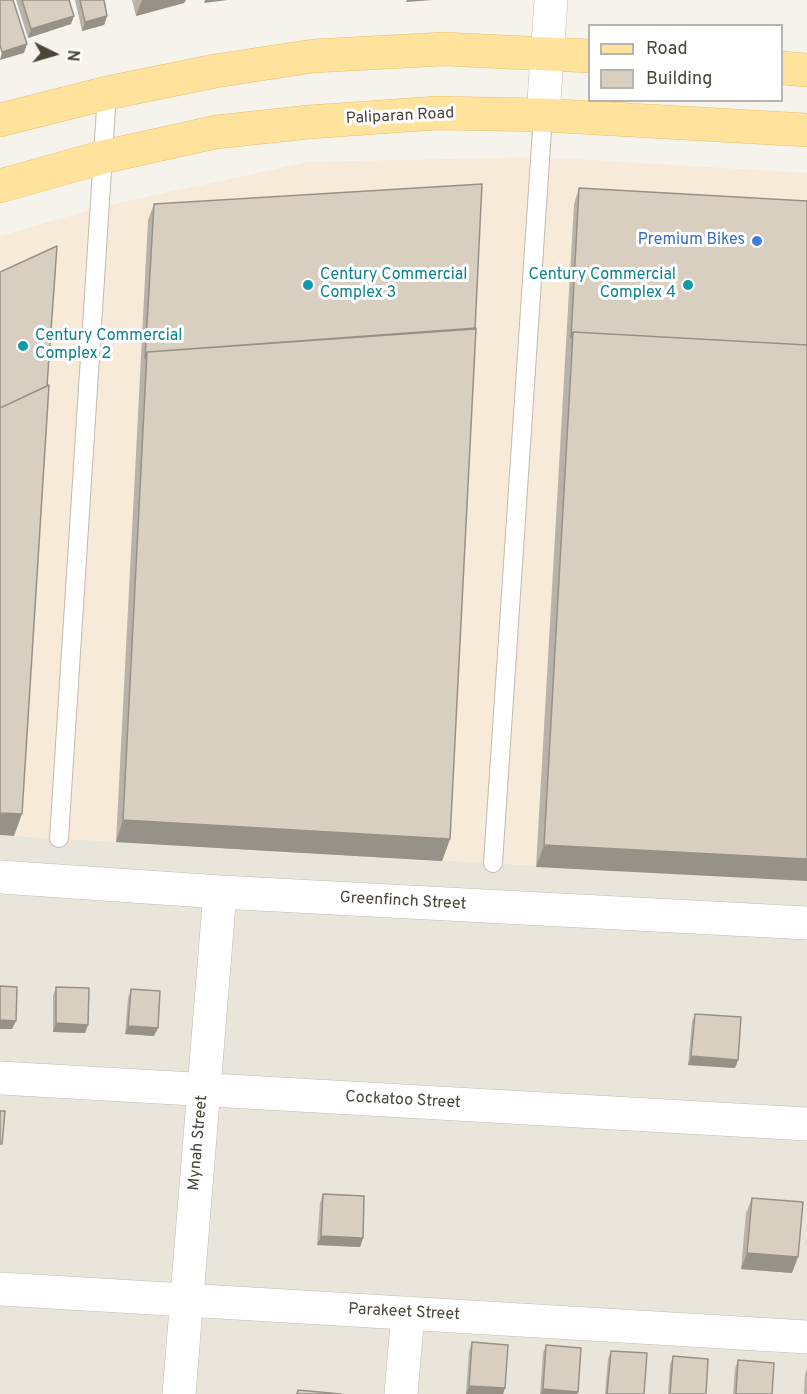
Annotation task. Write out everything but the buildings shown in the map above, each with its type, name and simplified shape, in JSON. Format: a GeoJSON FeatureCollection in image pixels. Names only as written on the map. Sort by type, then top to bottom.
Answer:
{"type":"FeatureCollection","features":[{"type":"Feature","properties":{"kind":"main road"},"geometry":{"type":"LineString","coordinates":[[0,120],[107,93],[215,71],[313,56],[444,50],[588,56]]}},
{"type":"Feature","properties":{"kind":"main road"},"geometry":{"type":"LineString","coordinates":[[783,68],[807,70]]}},
{"type":"Feature","properties":{"kind":"main road","name":"Paliparan Road"},"geometry":{"type":"LineString","coordinates":[[0,186],[103,157],[216,132],[309,122],[437,113],[543,116],[807,130]]}},
{"type":"Feature","properties":{"kind":"street"},"geometry":{"type":"LineString","coordinates":[[543,116],[551,0]]}},
{"type":"Feature","properties":{"kind":"street","name":"Greenfinch Street"},"geometry":{"type":"LineString","coordinates":[[0,878],[220,892],[807,922]]}},
{"type":"Feature","properties":{"kind":"street","name":"Mynah Street"},"geometry":{"type":"LineString","coordinates":[[179,1394],[220,892]]}},
{"type":"Feature","properties":{"kind":"street","name":"Cockatoo Street"},"geometry":{"type":"LineString","coordinates":[[0,1078],[807,1124]]}},
{"type":"Feature","properties":{"kind":"street","name":"Parakeet Street"},"geometry":{"type":"LineString","coordinates":[[0,1289],[807,1337]]}},
{"type":"Feature","properties":{"kind":"street"},"geometry":{"type":"LineString","coordinates":[[401,1394],[408,1313]]}},
{"type":"Feature","properties":{"kind":"lane"},"geometry":{"type":"LineString","coordinates":[[59,838],[107,93]]}},
{"type":"Feature","properties":{"kind":"lane"},"geometry":{"type":"LineString","coordinates":[[493,863],[543,116]]}},
{"type":"Feature","properties":{"kind":"shaded area"},"geometry":{"type":"Polygon","coordinates":[[[540,157],[807,173],[807,881],[0,835],[0,236],[100,207],[308,162],[540,157]]]}},
{"type":"Feature","properties":{"kind":"shaded area"},"geometry":{"type":"Polygon","coordinates":[[[0,835],[807,881],[807,1394],[0,1394],[0,835]]]}},
{"type":"Feature","properties":{"kind":"place","name":"Premium Bikes"},"geometry":{"type":"Point","coordinates":[757,241]}},
{"type":"Feature","properties":{"kind":"place","name":"Century Commercial Complex 3"},"geometry":{"type":"Point","coordinates":[308,285]}},
{"type":"Feature","properties":{"kind":"place","name":"Century Commercial Complex 4"},"geometry":{"type":"Point","coordinates":[688,285]}},
{"type":"Feature","properties":{"kind":"place","name":"Century Commercial Complex 2"},"geometry":{"type":"Point","coordinates":[23,346]}}]}
